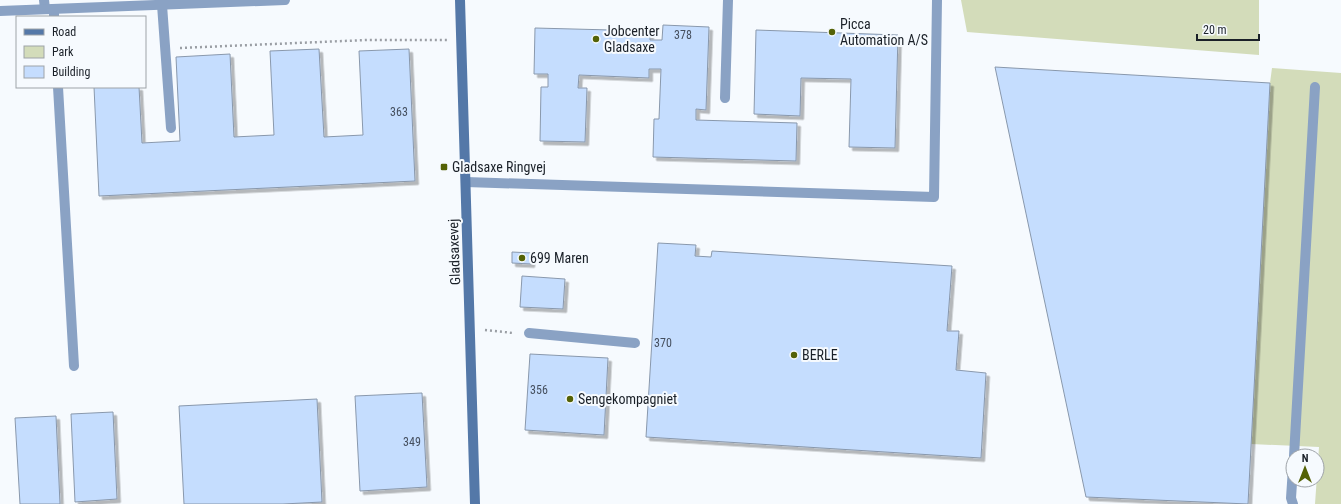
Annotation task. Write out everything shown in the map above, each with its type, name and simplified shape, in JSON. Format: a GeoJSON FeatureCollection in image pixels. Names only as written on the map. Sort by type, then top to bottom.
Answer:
{"type":"FeatureCollection","features":[{"type":"Feature","properties":{"kind":"street"},"geometry":{"type":"LineString","coordinates":[[0,11],[162,5],[182,2],[285,0]]}},
{"type":"Feature","properties":{"kind":"street","name":"Gladsaxevej"},"geometry":{"type":"LineString","coordinates":[[460,0],[475,504]]}},
{"type":"Feature","properties":{"kind":"street"},"geometry":{"type":"LineString","coordinates":[[725,98],[728,0]]}},
{"type":"Feature","properties":{"kind":"street"},"geometry":{"type":"LineString","coordinates":[[466,182],[934,197],[937,0]]}},
{"type":"Feature","properties":{"kind":"street"},"geometry":{"type":"LineString","coordinates":[[162,5],[171,128]]}},
{"type":"Feature","properties":{"kind":"street"},"geometry":{"type":"LineString","coordinates":[[1294,448],[1315,87]]}},
{"type":"Feature","properties":{"kind":"street"},"geometry":{"type":"LineString","coordinates":[[58,88],[74,366]]}},
{"type":"Feature","properties":{"kind":"street"},"geometry":{"type":"LineString","coordinates":[[529,333],[635,342]]}},
{"type":"Feature","properties":{"kind":"street"},"geometry":{"type":"LineString","coordinates":[[1292,488],[1291,498],[1293,504]]}},
{"type":"Feature","properties":{"kind":"path"},"geometry":{"type":"LineString","coordinates":[[165,49],[367,40],[462,40]]}},
{"type":"Feature","properties":{"kind":"path"},"geometry":{"type":"LineString","coordinates":[[470,329],[518,334],[529,333]]}},
{"type":"Feature","properties":{"kind":"green space"},"geometry":{"type":"Polygon","coordinates":[[[961,0],[1259,0],[1259,55],[967,32],[961,0]]]}},
{"type":"Feature","properties":{"kind":"green space"},"geometry":{"type":"Polygon","coordinates":[[[1272,68],[1341,73],[1341,504],[1315,504],[1316,488],[1325,488],[1325,448],[1251,444],[1272,68]]]}},
{"type":"Feature","properties":{"kind":"building"},"geometry":{"type":"Polygon","coordinates":[[[663,25],[709,27],[706,110],[696,109],[696,120],[797,123],[796,161],[653,157],[654,119],[659,119],[661,69],[649,69],[649,78],[579,75],[578,88],[587,88],[585,142],[540,141],[541,87],[548,87],[548,74],[534,74],[535,28],[650,31],[650,40],[662,40],[663,25]]]}},
{"type":"Feature","properties":{"kind":"building"},"geometry":{"type":"Polygon","coordinates":[[[756,30],[898,35],[895,148],[849,147],[851,79],[801,78],[800,116],[754,114],[756,30]]]}},
{"type":"Feature","properties":{"kind":"building"},"geometry":{"type":"Polygon","coordinates":[[[319,49],[324,137],[363,135],[359,51],[409,49],[415,181],[99,196],[94,88],[139,88],[142,143],[180,141],[176,57],[230,54],[234,137],[274,135],[270,51],[319,49]]]}},
{"type":"Feature","properties":{"kind":"building"},"geometry":{"type":"Polygon","coordinates":[[[995,67],[1270,83],[1248,504],[1086,497],[995,67]]]}},
{"type":"Feature","properties":{"kind":"building"},"geometry":{"type":"Polygon","coordinates":[[[658,243],[696,245],[695,256],[711,257],[712,251],[952,266],[947,331],[959,331],[956,370],[986,373],[981,458],[646,437],[658,243]]]}},
{"type":"Feature","properties":{"kind":"building","name":"699 Maren"},"geometry":{"type":"Polygon","coordinates":[[[512,252],[532,253],[531,264],[512,263],[512,252]]]}},
{"type":"Feature","properties":{"kind":"building"},"geometry":{"type":"Polygon","coordinates":[[[522,276],[565,279],[563,309],[520,307],[522,276]]]}},
{"type":"Feature","properties":{"kind":"building"},"geometry":{"type":"Polygon","coordinates":[[[530,354],[608,358],[604,435],[525,430],[530,354]]]}},
{"type":"Feature","properties":{"kind":"building"},"geometry":{"type":"Polygon","coordinates":[[[422,393],[427,487],[360,491],[355,396],[422,393]]]}},
{"type":"Feature","properties":{"kind":"building"},"geometry":{"type":"Polygon","coordinates":[[[317,399],[322,502],[283,504],[184,504],[179,406],[317,399]]]}},
{"type":"Feature","properties":{"kind":"building"},"geometry":{"type":"Polygon","coordinates":[[[113,412],[117,499],[75,502],[71,414],[113,412]]]}},
{"type":"Feature","properties":{"kind":"building"},"geometry":{"type":"Polygon","coordinates":[[[56,416],[60,504],[20,504],[15,418],[56,416]]]}},
{"type":"Feature","properties":{"kind":"place","name":"Picca Automation A/S"},"geometry":{"type":"Point","coordinates":[832,32]}},
{"type":"Feature","properties":{"kind":"place","name":"Jobcenter Gladsaxe"},"geometry":{"type":"Point","coordinates":[596,39]}},
{"type":"Feature","properties":{"kind":"place","name":"Gladsaxe Ringvej"},"geometry":{"type":"Point","coordinates":[444,167]}},
{"type":"Feature","properties":{"kind":"place","name":"699 Maren"},"geometry":{"type":"Point","coordinates":[522,258]}},
{"type":"Feature","properties":{"kind":"place","name":"BERLE"},"geometry":{"type":"Point","coordinates":[794,355]}},
{"type":"Feature","properties":{"kind":"place","name":"Sengekompagniet"},"geometry":{"type":"Point","coordinates":[570,399]}}]}
